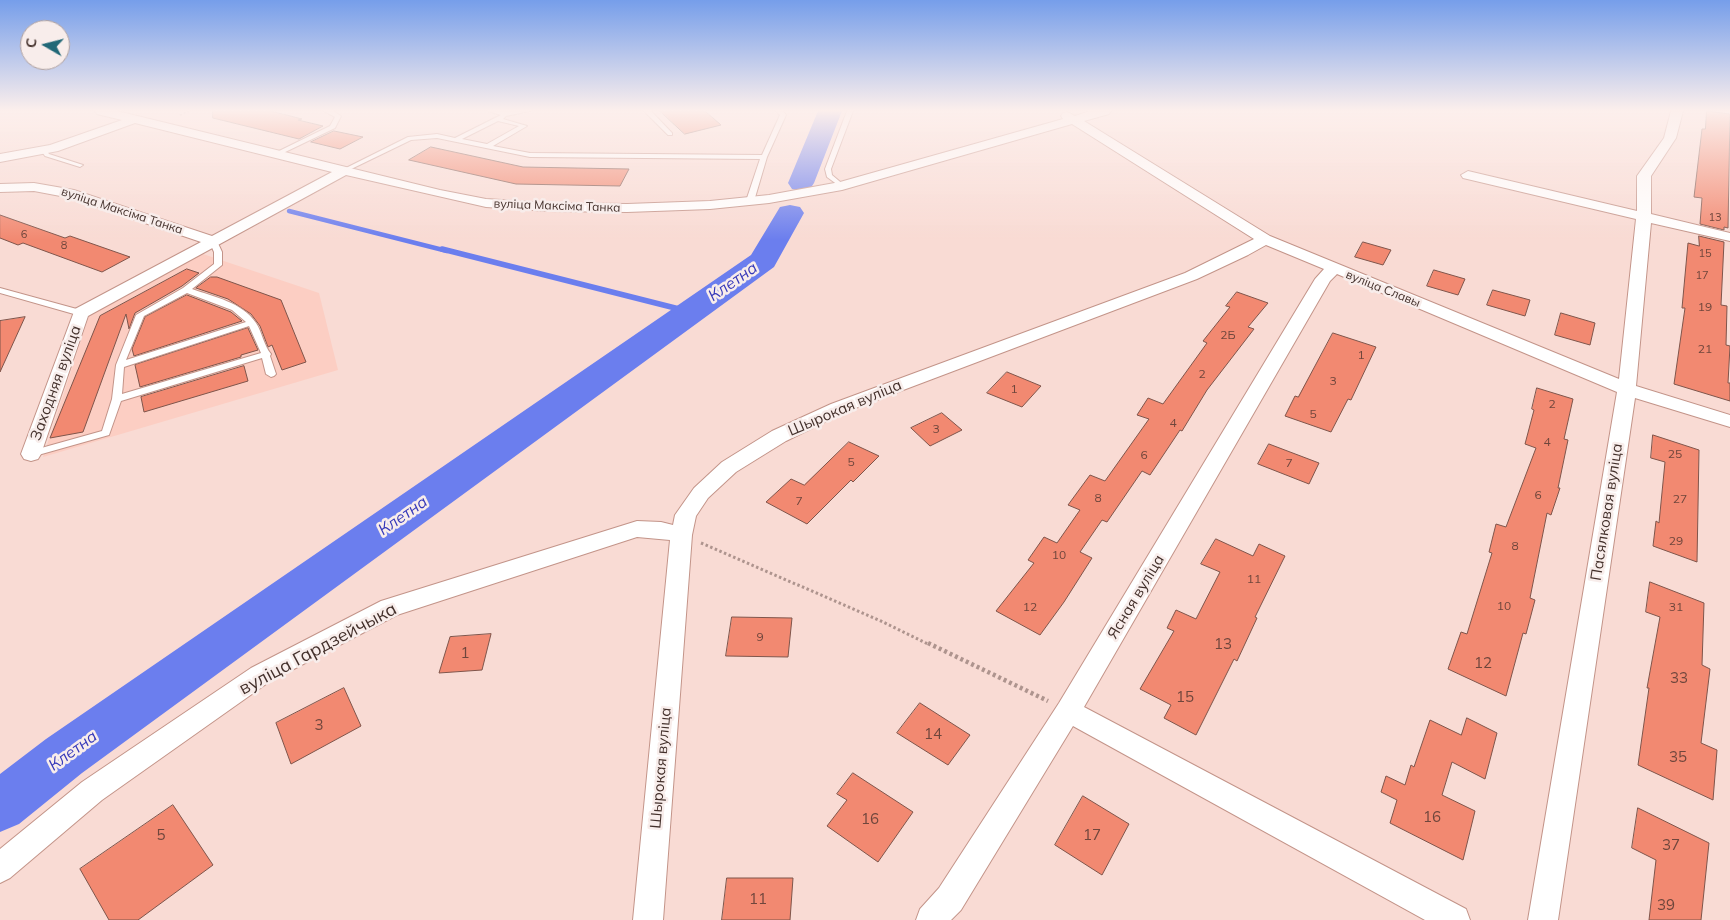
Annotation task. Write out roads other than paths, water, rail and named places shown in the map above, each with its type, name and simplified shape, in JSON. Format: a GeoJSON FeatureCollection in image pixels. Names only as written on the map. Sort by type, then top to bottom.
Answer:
{"type":"FeatureCollection","features":[{"type":"Feature","properties":{"kind":"street"},"geometry":{"type":"LineString","coordinates":[[0,158],[19,154]]}},
{"type":"Feature","properties":{"kind":"street","name":"вуліца Максіма Танка"},"geometry":{"type":"LineString","coordinates":[[277,154],[440,194],[486,203],[540,207],[627,208],[710,205],[842,186],[955,154]]}},
{"type":"Feature","properties":{"kind":"street","name":"вуліца Славы"},"geometry":{"type":"LineString","coordinates":[[1128,154],[1265,240],[1627,389],[1730,421]]}},
{"type":"Feature","properties":{"kind":"street","name":"Пасялковая вуліца"},"geometry":{"type":"LineString","coordinates":[[1543,920],[1627,389],[1644,216],[1644,176],[1659,154]]}},
{"type":"Feature","properties":{"kind":"street"},"geometry":{"type":"LineString","coordinates":[[81,313],[344,171]]}},
{"type":"Feature","properties":{"kind":"street"},"geometry":{"type":"LineString","coordinates":[[1468,175],[1730,237]]}},
{"type":"Feature","properties":{"kind":"street","name":"вуліца Максіма Танка"},"geometry":{"type":"LineString","coordinates":[[0,188],[34,187],[74,194],[213,241]]}},
{"type":"Feature","properties":{"kind":"street","name":"Шырокая вуліца"},"geometry":{"type":"LineString","coordinates":[[648,920],[681,534],[686,516],[701,493],[729,467],[779,436],[838,408],[1191,276],[1265,240]]}},
{"type":"Feature","properties":{"kind":"street","name":"Ясная вуліца"},"geometry":{"type":"LineString","coordinates":[[931,920],[950,899],[1068,711],[1323,279],[1333,269]]}},
{"type":"Feature","properties":{"kind":"street","name":"Заходняя вуліца"},"geometry":{"type":"LineString","coordinates":[[31,454],[81,313]]}},
{"type":"Feature","properties":{"kind":"street","name":"вуліца Гардзейчыка"},"geometry":{"type":"LineString","coordinates":[[0,868],[92,792],[260,675],[388,608],[638,529],[661,530],[681,534]]}},
{"type":"Feature","properties":{"kind":"street"},"geometry":{"type":"LineString","coordinates":[[1068,711],[1455,920]]}},
{"type":"Feature","properties":{"kind":"lane"},"geometry":{"type":"LineString","coordinates":[[46,154],[80,165]]}},
{"type":"Feature","properties":{"kind":"lane"},"geometry":{"type":"LineString","coordinates":[[344,171],[378,154]]}},
{"type":"Feature","properties":{"kind":"lane"},"geometry":{"type":"LineString","coordinates":[[525,154],[764,157]]}},
{"type":"Feature","properties":{"kind":"lane"},"geometry":{"type":"LineString","coordinates":[[750,200],[765,154]]}},
{"type":"Feature","properties":{"kind":"lane"},"geometry":{"type":"LineString","coordinates":[[834,154],[828,169],[829,176],[842,186]]}},
{"type":"Feature","properties":{"kind":"lane"},"geometry":{"type":"LineString","coordinates":[[31,454],[106,433],[117,400],[120,365],[140,315],[186,290],[218,265],[218,252],[213,241]]}},
{"type":"Feature","properties":{"kind":"lane"},"geometry":{"type":"LineString","coordinates":[[0,290],[81,313]]}},
{"type":"Feature","properties":{"kind":"lane"},"geometry":{"type":"LineString","coordinates":[[186,290],[242,312],[251,324],[267,354],[271,374]]}},
{"type":"Feature","properties":{"kind":"lane"},"geometry":{"type":"LineString","coordinates":[[120,365],[251,324]]}},
{"type":"Feature","properties":{"kind":"lane"},"geometry":{"type":"LineString","coordinates":[[117,400],[267,354]]}},
{"type":"Feature","properties":{"kind":"waterway","name":"Клетна"},"geometry":{"type":"LineString","coordinates":[[801,183],[813,154]]}},
{"type":"Feature","properties":{"kind":"waterway"},"geometry":{"type":"LineString","coordinates":[[289,211],[447,251]]}},
{"type":"Feature","properties":{"kind":"waterway","name":"Клетна"},"geometry":{"type":"LineString","coordinates":[[0,806],[64,756],[763,261],[790,213]]}},
{"type":"Feature","properties":{"kind":"waterway"},"geometry":{"type":"LineString","coordinates":[[442,249],[691,312]]}}]}
